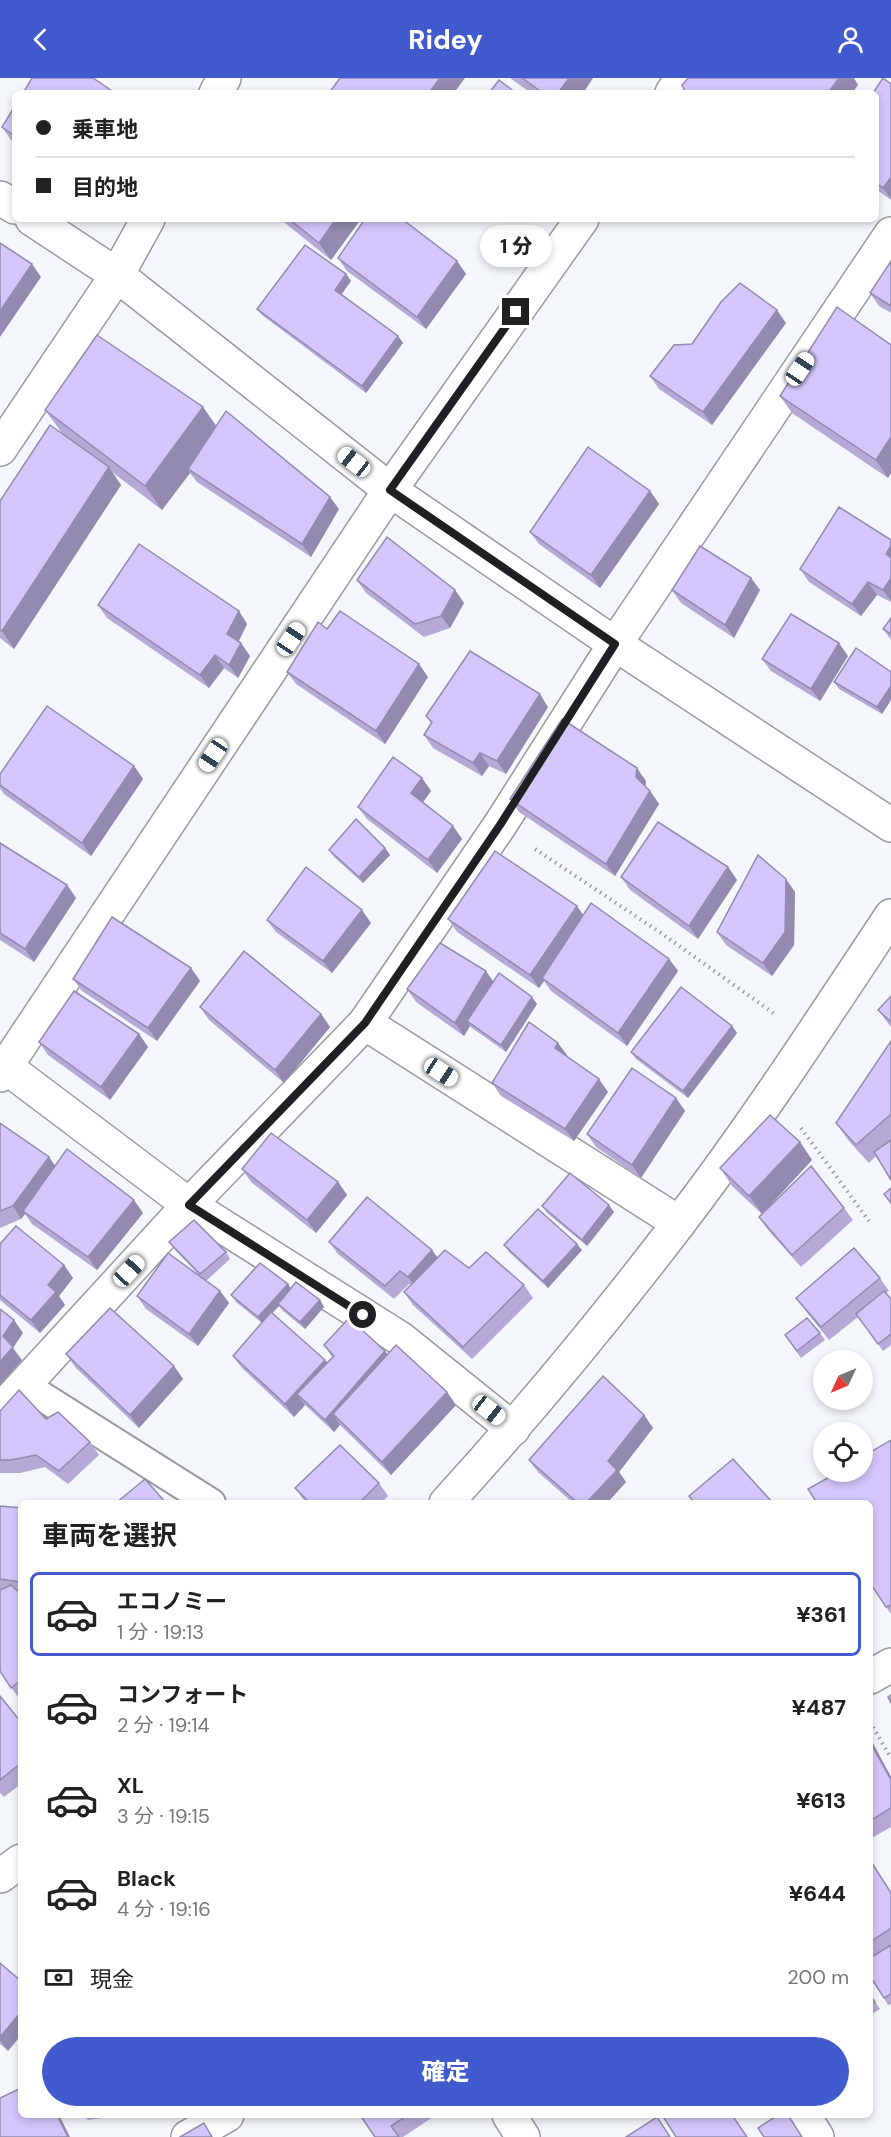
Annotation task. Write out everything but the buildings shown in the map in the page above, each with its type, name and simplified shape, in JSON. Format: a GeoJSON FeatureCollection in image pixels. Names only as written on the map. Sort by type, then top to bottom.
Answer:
{"type":"FeatureCollection","features":[{"type":"Feature","properties":{"kind":"street"},"geometry":{"type":"LineString","coordinates":[[37,222],[117,274],[390,490],[615,644],[891,825]]}},
{"type":"Feature","properties":{"kind":"street"},"geometry":{"type":"LineString","coordinates":[[0,449],[117,274],[146,222]]}},
{"type":"Feature","properties":{"kind":"street"},"geometry":{"type":"LineString","coordinates":[[513,1429],[401,1339],[189,1205],[3,1071],[390,490],[580,222]]}},
{"type":"Feature","properties":{"kind":"street"},"geometry":{"type":"LineString","coordinates":[[0,1411],[189,1205],[365,1023],[500,825],[615,644],[891,234]]}},
{"type":"Feature","properties":{"kind":"street"},"geometry":{"type":"LineString","coordinates":[[449,1500],[513,1429],[679,1223],[775,1091],[891,916]]}},
{"type":"Feature","properties":{"kind":"street"},"geometry":{"type":"LineString","coordinates":[[365,1023],[679,1223]]}},
{"type":"Feature","properties":{"kind":"street"},"geometry":{"type":"LineString","coordinates":[[873,1675],[891,1665]]}},
{"type":"Feature","properties":{"kind":"street"},"geometry":{"type":"LineString","coordinates":[[0,1876],[18,1863]]}},
{"type":"Feature","properties":{"kind":"street"},"geometry":{"type":"LineString","coordinates":[[511,2118],[523,2137]]}},
{"type":"Feature","properties":{"kind":"street"},"geometry":{"type":"LineString","coordinates":[[804,2118],[817,2137]]}},
{"type":"Feature","properties":{"kind":"street"},"geometry":{"type":"LineString","coordinates":[[188,2137],[225,2124]]}},
{"type":"Feature","properties":{"kind":"lane"},"geometry":{"type":"LineString","coordinates":[[24,1385],[206,1500]]}},
{"type":"Feature","properties":{"kind":"path"},"geometry":{"type":"LineString","coordinates":[[500,825],[661,933],[783,1020]]}},
{"type":"Feature","properties":{"kind":"path"},"geometry":{"type":"LineString","coordinates":[[775,1091],[869,1221]]}},
{"type":"Feature","properties":{"kind":"path"},"geometry":{"type":"LineString","coordinates":[[873,1727],[891,1758]]}},
{"type":"Feature","properties":{"kind":"route"},"geometry":{"type":"LineString","coordinates":[[363,1315],[189,1205],[365,1023],[500,825],[615,644],[390,490],[516,312]]}}]}
